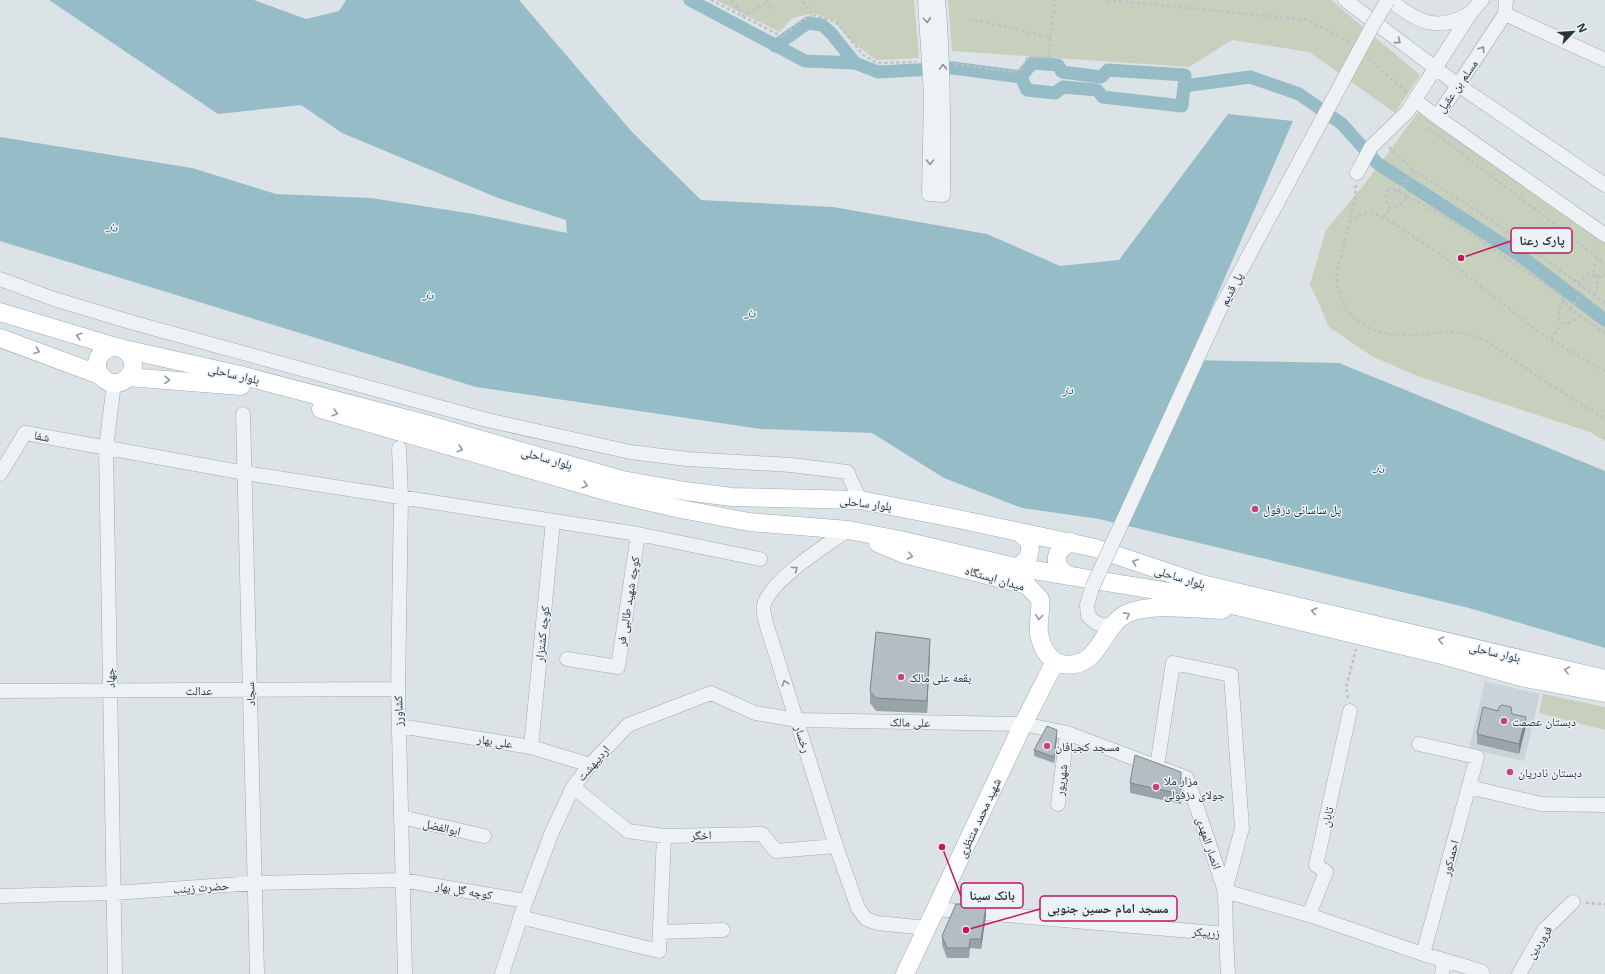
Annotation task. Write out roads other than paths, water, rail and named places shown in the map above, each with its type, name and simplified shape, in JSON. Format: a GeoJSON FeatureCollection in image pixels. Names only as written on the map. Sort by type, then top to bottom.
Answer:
{"type":"FeatureCollection","features":[{"type":"Feature","properties":{"kind":"main road","name":"بلوار ساحلی"},"geometry":{"type":"LineString","coordinates":[[0,312],[120,348],[240,375],[422,423],[622,480],[685,491],[732,497],[860,500],[1071,542],[1095,548],[1202,584],[1605,679]]}},
{"type":"Feature","properties":{"kind":"main road","name":"بلوار ساحلی"},"geometry":{"type":"LineString","coordinates":[[0,338],[114,378],[236,384],[616,494],[749,522],[848,530],[900,540],[1015,567],[1199,597],[1446,656],[1525,678],[1605,693]]}},
{"type":"Feature","properties":{"kind":"main road"},"geometry":{"type":"LineString","coordinates":[[108,348],[120,348],[129,355],[132,362],[132,370],[114,378],[97,368],[98,360],[102,353],[108,348]]}},
{"type":"Feature","properties":{"kind":"main road"},"geometry":{"type":"LineString","coordinates":[[749,522],[745,518],[742,509],[743,504],[750,497]]}},
{"type":"Feature","properties":{"kind":"main road","name":"میدان ایستگاه"},"geometry":{"type":"LineString","coordinates":[[848,530],[904,554],[1027,585],[1040,599],[1039,636],[1045,651],[1055,662]]}},
{"type":"Feature","properties":{"kind":"main road"},"geometry":{"type":"LineString","coordinates":[[1015,567],[1026,560],[1030,554],[1029,541],[1019,532]]}},
{"type":"Feature","properties":{"kind":"main road"},"geometry":{"type":"LineString","coordinates":[[1068,576],[1059,569],[1057,558],[1061,548],[1071,542]]}},
{"type":"Feature","properties":{"kind":"main road"},"geometry":{"type":"LineString","coordinates":[[1055,662],[1068,665],[1080,663],[1094,654],[1112,627],[1127,614],[1146,608],[1259,612]]}},
{"type":"Feature","properties":{"kind":"main road"},"geometry":{"type":"LineString","coordinates":[[1525,678],[1531,675],[1533,669],[1529,660]]}},
{"type":"Feature","properties":{"kind":"main road","name":"شهید محمد منتظری"},"geometry":{"type":"LineString","coordinates":[[905,974],[1023,724],[1055,662]]}},
{"type":"Feature","properties":{"kind":"street"},"geometry":{"type":"LineString","coordinates":[[926,0],[931,95],[937,140],[943,63],[938,0]]}},
{"type":"Feature","properties":{"kind":"street"},"geometry":{"type":"LineString","coordinates":[[1345,0],[1458,86],[1605,185]]}},
{"type":"Feature","properties":{"kind":"street"},"geometry":{"type":"LineString","coordinates":[[1389,0],[1402,10],[1432,24],[1446,24],[1458,20],[1472,11]]}},
{"type":"Feature","properties":{"kind":"street","name":"پل قدیم"},"geometry":{"type":"LineString","coordinates":[[1112,627],[1096,623],[1088,616],[1087,605],[1092,588],[1219,311],[1374,23],[1389,0]]}},
{"type":"Feature","properties":{"kind":"street"},"geometry":{"type":"LineString","coordinates":[[1357,172],[1371,147],[1407,112],[1472,11],[1482,0]]}},
{"type":"Feature","properties":{"kind":"street","name":"مسلم بن عقیل"},"geometry":{"type":"LineString","coordinates":[[1415,100],[1437,117],[1505,14],[1506,0]]}},
{"type":"Feature","properties":{"kind":"street"},"geometry":{"type":"LineString","coordinates":[[1505,14],[1605,60]]}},
{"type":"Feature","properties":{"kind":"street"},"geometry":{"type":"LineString","coordinates":[[1437,117],[1605,235]]}},
{"type":"Feature","properties":{"kind":"street"},"geometry":{"type":"LineString","coordinates":[[0,279],[54,300],[134,324],[487,420],[630,452],[687,459],[792,465],[847,472],[860,500]]}},
{"type":"Feature","properties":{"kind":"street","name":"جهاد"},"geometry":{"type":"LineString","coordinates":[[114,378],[106,448],[115,974]]}},
{"type":"Feature","properties":{"kind":"street","name":"سجاد"},"geometry":{"type":"LineString","coordinates":[[243,414],[257,974]]}},
{"type":"Feature","properties":{"kind":"street","name":"شفا"},"geometry":{"type":"LineString","coordinates":[[0,474],[25,433],[106,448]]}},
{"type":"Feature","properties":{"kind":"street"},"geometry":{"type":"LineString","coordinates":[[106,448],[245,473],[638,534],[760,559]]}},
{"type":"Feature","properties":{"kind":"street","name":"کشاورز"},"geometry":{"type":"LineString","coordinates":[[399,448],[401,498],[398,726],[405,974]]}},
{"type":"Feature","properties":{"kind":"street","name":"کوچه کشتزار"},"geometry":{"type":"LineString","coordinates":[[531,747],[553,521]]}},
{"type":"Feature","properties":{"kind":"street","name":"رخسار"},"geometry":{"type":"LineString","coordinates":[[848,530],[787,576],[769,593],[763,606],[766,623],[836,846],[858,908],[866,919],[877,923],[927,928]]}},
{"type":"Feature","properties":{"kind":"street","name":"کوچه شهید طالبی فر"},"geometry":{"type":"LineString","coordinates":[[567,658],[618,667],[638,534]]}},
{"type":"Feature","properties":{"kind":"street"},"geometry":{"type":"LineString","coordinates":[[1157,766],[1174,663],[1231,675],[1242,828],[1225,891],[1309,915],[1423,954],[1443,967],[1481,971],[1483,974]]}},
{"type":"Feature","properties":{"kind":"street","name":"عدالت"},"geometry":{"type":"LineString","coordinates":[[0,691],[398,689]]}},
{"type":"Feature","properties":{"kind":"street","name":"اردیبهشت"},"geometry":{"type":"LineString","coordinates":[[502,974],[520,917],[552,832],[573,788],[590,765],[628,725],[711,693],[754,712],[797,720]]}},
{"type":"Feature","properties":{"kind":"street","name":"تابان"},"geometry":{"type":"LineString","coordinates":[[1309,915],[1326,872],[1316,865],[1350,711]]}},
{"type":"Feature","properties":{"kind":"street","name":"علی مالک"},"geometry":{"type":"LineString","coordinates":[[797,720],[1023,724]]}},
{"type":"Feature","properties":{"kind":"street","name":"انصار المهدی"},"geometry":{"type":"LineString","coordinates":[[1023,724],[1067,732],[1187,778],[1225,891]]}},
{"type":"Feature","properties":{"kind":"street","name":"علی بهار"},"geometry":{"type":"LineString","coordinates":[[398,726],[531,747],[590,765]]}},
{"type":"Feature","properties":{"kind":"street","name":"شهریور"},"geometry":{"type":"LineString","coordinates":[[1058,804],[1067,732]]}},
{"type":"Feature","properties":{"kind":"street","name":"احمدکور"},"geometry":{"type":"LineString","coordinates":[[1419,744],[1477,757],[1423,954]]}},
{"type":"Feature","properties":{"kind":"street"},"geometry":{"type":"LineString","coordinates":[[1469,787],[1541,804],[1605,805]]}},
{"type":"Feature","properties":{"kind":"street","name":"اخگر"},"geometry":{"type":"LineString","coordinates":[[573,788],[628,831],[664,836],[762,834],[776,851],[836,846]]}},
{"type":"Feature","properties":{"kind":"street","name":"ابوالفضل"},"geometry":{"type":"LineString","coordinates":[[401,817],[484,836]]}},
{"type":"Feature","properties":{"kind":"street"},"geometry":{"type":"LineString","coordinates":[[520,917],[659,951],[664,836]]}},
{"type":"Feature","properties":{"kind":"street","name":"حضرت زینب"},"geometry":{"type":"LineString","coordinates":[[0,896],[114,893],[255,883],[402,880]]}},
{"type":"Feature","properties":{"kind":"street","name":"کوچه گل بهار"},"geometry":{"type":"LineString","coordinates":[[402,880],[526,901]]}},
{"type":"Feature","properties":{"kind":"street","name":"زرپیکر"},"geometry":{"type":"LineString","coordinates":[[936,909],[1226,934],[1225,891]]}},
{"type":"Feature","properties":{"kind":"street","name":"فروردین"},"geometry":{"type":"LineString","coordinates":[[1519,974],[1544,930],[1573,902]]}},
{"type":"Feature","properties":{"kind":"street"},"geometry":{"type":"LineString","coordinates":[[660,932],[723,930]]}},
{"type":"Feature","properties":{"kind":"street"},"geometry":{"type":"LineString","coordinates":[[1226,934],[1228,974]]}},
{"type":"Feature","properties":{"kind":"water","name":"دز"},"geometry":{"type":"Polygon","coordinates":[[[49,0],[254,0],[306,19],[339,11],[346,0],[519,0],[632,132],[701,200],[833,207],[987,234],[1060,266],[1119,260],[1228,114],[1293,121],[1189,360],[1339,363],[1605,471],[1605,648],[1469,608],[1099,519],[1022,508],[944,478],[872,433],[761,429],[476,387],[0,241],[0,137],[192,168],[276,194],[371,198],[474,214],[567,233],[566,220],[498,198],[342,133],[301,105],[218,114],[49,0]]]}},
{"type":"Feature","properties":{"kind":"waterway"},"geometry":{"type":"LineString","coordinates":[[690,0],[805,61],[855,63],[878,72],[953,68],[1021,77],[1027,90],[1055,93],[1063,87],[1097,90],[1103,97],[1182,106],[1184,86],[1250,77],[1299,94],[1342,124],[1377,163],[1522,257],[1605,320]]}},
{"type":"Feature","properties":{"kind":"waterway"},"geometry":{"type":"LineString","coordinates":[[775,46],[808,23],[822,25],[831,33],[855,63]]}},
{"type":"Feature","properties":{"kind":"waterway"},"geometry":{"type":"LineString","coordinates":[[1021,77],[1032,63],[1058,65],[1062,72],[1101,77],[1108,70],[1185,75],[1184,86]]}},
{"type":"Feature","properties":{"kind":"place","name":"پارک رعنا"},"geometry":{"type":"Point","coordinates":[1461,258]}},
{"type":"Feature","properties":{"kind":"place","name":"پل ساسانی دزفول"},"geometry":{"type":"Point","coordinates":[1255,509]}},
{"type":"Feature","properties":{"kind":"place","name":"بقعه علی مالک"},"geometry":{"type":"Point","coordinates":[901,677]}},
{"type":"Feature","properties":{"kind":"place","name":"دبستان عصمت"},"geometry":{"type":"Point","coordinates":[1504,721]}},
{"type":"Feature","properties":{"kind":"place","name":"مسجد کجبافان"},"geometry":{"type":"Point","coordinates":[1047,746]}},
{"type":"Feature","properties":{"kind":"place","name":"دبستان نادریان"},"geometry":{"type":"Point","coordinates":[1510,772]}},
{"type":"Feature","properties":{"kind":"place","name":"مزار ملا جولای دزفولی"},"geometry":{"type":"Point","coordinates":[1156,787]}},
{"type":"Feature","properties":{"kind":"place","name":"بانک سینا"},"geometry":{"type":"Point","coordinates":[942,847]}},
{"type":"Feature","properties":{"kind":"place","name":"مسجد امام حسین جنوبی"},"geometry":{"type":"Point","coordinates":[966,930]}}]}
